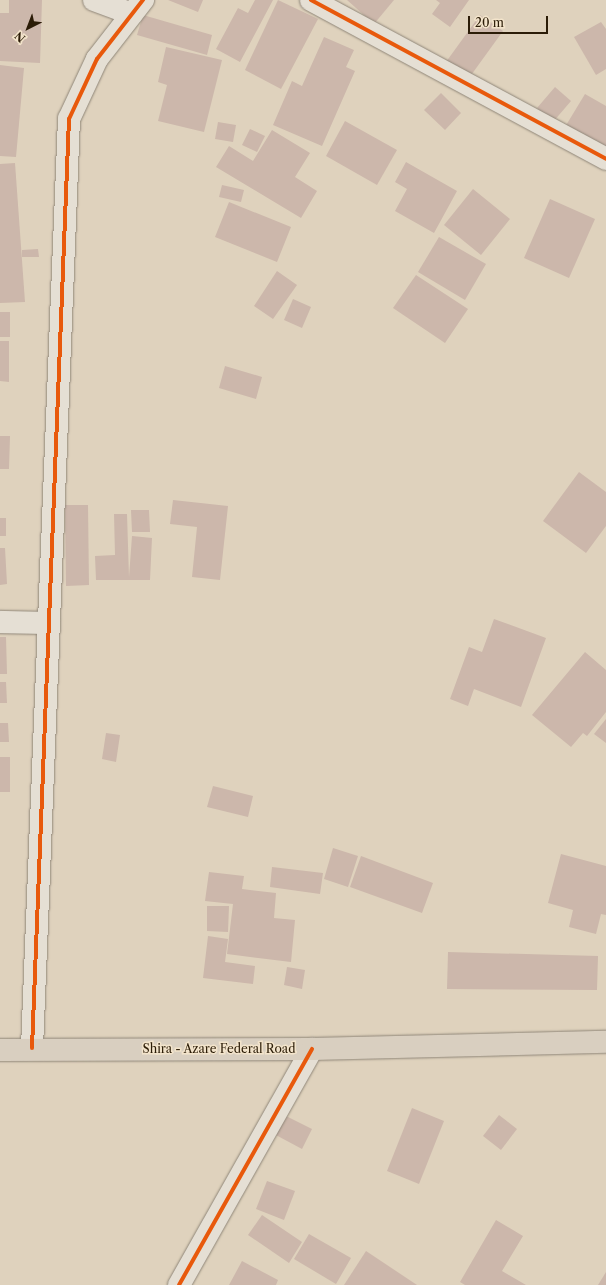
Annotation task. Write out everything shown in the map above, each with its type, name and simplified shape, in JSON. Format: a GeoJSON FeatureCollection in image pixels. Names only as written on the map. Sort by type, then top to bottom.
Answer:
{"type":"FeatureCollection","features":[{"type":"Feature","properties":{"kind":"main road","name":"Shira - Azare Federal Road"},"geometry":{"type":"LineString","coordinates":[[0,1050],[32,1048],[312,1049],[606,1042]]}},
{"type":"Feature","properties":{"kind":"street"},"geometry":{"type":"LineString","coordinates":[[32,1048],[69,119],[97,59],[138,7],[94,0]]}},
{"type":"Feature","properties":{"kind":"street"},"geometry":{"type":"LineString","coordinates":[[311,0],[606,159]]}},
{"type":"Feature","properties":{"kind":"street"},"geometry":{"type":"LineString","coordinates":[[0,622],[49,623]]}},
{"type":"Feature","properties":{"kind":"street"},"geometry":{"type":"LineString","coordinates":[[179,1285],[312,1049]]}},
{"type":"Feature","properties":{"kind":"building"},"geometry":{"type":"Polygon","coordinates":[[[9,0],[42,0],[40,63],[0,61],[0,13],[9,13],[9,0]]]}},
{"type":"Feature","properties":{"kind":"building"},"geometry":{"type":"Polygon","coordinates":[[[168,0],[203,0],[198,12],[168,0]]]}},
{"type":"Feature","properties":{"kind":"building"},"geometry":{"type":"Polygon","coordinates":[[[255,0],[273,0],[240,62],[216,49],[238,8],[248,13],[255,0]]]}},
{"type":"Feature","properties":{"kind":"building"},"geometry":{"type":"Polygon","coordinates":[[[278,0],[318,19],[281,89],[245,70],[278,0]]]}},
{"type":"Feature","properties":{"kind":"building"},"geometry":{"type":"Polygon","coordinates":[[[347,0],[394,0],[374,24],[347,0]]]}},
{"type":"Feature","properties":{"kind":"building"},"geometry":{"type":"Polygon","coordinates":[[[436,0],[469,0],[450,27],[432,14],[440,3],[436,0]]]}},
{"type":"Feature","properties":{"kind":"building"},"geometry":{"type":"Polygon","coordinates":[[[143,15],[212,35],[207,55],[137,35],[143,15]]]}},
{"type":"Feature","properties":{"kind":"building"},"geometry":{"type":"Polygon","coordinates":[[[480,15],[503,31],[469,78],[446,62],[480,15]]]}},
{"type":"Feature","properties":{"kind":"building"},"geometry":{"type":"Polygon","coordinates":[[[601,22],[606,29],[606,69],[596,75],[574,37],[601,22]]]}},
{"type":"Feature","properties":{"kind":"building"},"geometry":{"type":"Polygon","coordinates":[[[324,37],[354,50],[346,67],[355,71],[322,146],[273,125],[292,81],[302,86],[324,37]]]}},
{"type":"Feature","properties":{"kind":"building"},"geometry":{"type":"Polygon","coordinates":[[[166,47],[222,60],[204,132],[158,121],[167,85],[158,82],[166,47]]]}},
{"type":"Feature","properties":{"kind":"building"},"geometry":{"type":"Polygon","coordinates":[[[0,65],[24,68],[16,157],[0,156],[0,65]]]}},
{"type":"Feature","properties":{"kind":"building"},"geometry":{"type":"Polygon","coordinates":[[[555,87],[571,101],[553,122],[537,108],[555,87]]]}},
{"type":"Feature","properties":{"kind":"building"},"geometry":{"type":"Polygon","coordinates":[[[441,93],[461,113],[445,130],[424,110],[441,93]]]}},
{"type":"Feature","properties":{"kind":"building"},"geometry":{"type":"Polygon","coordinates":[[[585,94],[606,106],[606,151],[565,127],[585,94]]]}},
{"type":"Feature","properties":{"kind":"building"},"geometry":{"type":"Polygon","coordinates":[[[345,121],[397,150],[377,185],[326,156],[345,121]]]}},
{"type":"Feature","properties":{"kind":"building"},"geometry":{"type":"Polygon","coordinates":[[[218,122],[236,125],[233,142],[215,139],[218,122]]]}},
{"type":"Feature","properties":{"kind":"building"},"geometry":{"type":"Polygon","coordinates":[[[250,129],[265,136],[257,152],[242,145],[250,129]]]}},
{"type":"Feature","properties":{"kind":"building"},"geometry":{"type":"Polygon","coordinates":[[[272,130],[310,153],[295,177],[317,191],[301,218],[216,167],[229,146],[253,161],[272,130]]]}},
{"type":"Feature","properties":{"kind":"building"},"geometry":{"type":"Polygon","coordinates":[[[406,162],[457,191],[434,233],[395,211],[407,189],[395,182],[406,162]]]}},
{"type":"Feature","properties":{"kind":"building"},"geometry":{"type":"Polygon","coordinates":[[[15,163],[25,302],[0,303],[0,164],[15,163]]]}},
{"type":"Feature","properties":{"kind":"building"},"geometry":{"type":"Polygon","coordinates":[[[222,185],[244,190],[241,202],[219,197],[222,185]]]}},
{"type":"Feature","properties":{"kind":"building"},"geometry":{"type":"Polygon","coordinates":[[[473,189],[510,219],[481,255],[444,225],[473,189]]]}},
{"type":"Feature","properties":{"kind":"building"},"geometry":{"type":"Polygon","coordinates":[[[550,199],[595,219],[569,278],[524,258],[550,199]]]}},
{"type":"Feature","properties":{"kind":"building"},"geometry":{"type":"Polygon","coordinates":[[[229,202],[291,227],[277,262],[215,237],[229,202]]]}},
{"type":"Feature","properties":{"kind":"building"},"geometry":{"type":"Polygon","coordinates":[[[439,237],[486,264],[465,300],[418,272],[439,237]]]}},
{"type":"Feature","properties":{"kind":"building"},"geometry":{"type":"Polygon","coordinates":[[[38,249],[39,257],[22,257],[22,250],[38,249]]]}},
{"type":"Feature","properties":{"kind":"building"},"geometry":{"type":"Polygon","coordinates":[[[277,271],[297,285],[273,319],[254,306],[277,271]]]}},
{"type":"Feature","properties":{"kind":"building"},"geometry":{"type":"Polygon","coordinates":[[[416,275],[468,309],[445,343],[393,308],[416,275]]]}},
{"type":"Feature","properties":{"kind":"building"},"geometry":{"type":"Polygon","coordinates":[[[293,299],[311,307],[302,328],[284,320],[293,299]]]}},
{"type":"Feature","properties":{"kind":"building"},"geometry":{"type":"Polygon","coordinates":[[[0,312],[10,312],[10,337],[0,337],[0,312]]]}},
{"type":"Feature","properties":{"kind":"building"},"geometry":{"type":"Polygon","coordinates":[[[0,341],[9,341],[9,382],[0,381],[0,341]]]}},
{"type":"Feature","properties":{"kind":"building"},"geometry":{"type":"Polygon","coordinates":[[[225,366],[262,377],[256,399],[219,388],[225,366]]]}},
{"type":"Feature","properties":{"kind":"building"},"geometry":{"type":"Polygon","coordinates":[[[0,436],[10,436],[9,469],[0,469],[0,436]]]}},
{"type":"Feature","properties":{"kind":"building"},"geometry":{"type":"Polygon","coordinates":[[[579,472],[606,492],[606,526],[586,553],[543,521],[579,472]]]}},
{"type":"Feature","properties":{"kind":"building"},"geometry":{"type":"Polygon","coordinates":[[[173,500],[228,506],[220,580],[192,577],[197,527],[170,524],[173,500]]]}},
{"type":"Feature","properties":{"kind":"building"},"geometry":{"type":"Polygon","coordinates":[[[65,505],[88,505],[89,585],[66,586],[65,505]]]}},
{"type":"Feature","properties":{"kind":"building"},"geometry":{"type":"Polygon","coordinates":[[[131,510],[149,510],[150,532],[132,532],[131,510]]]}},
{"type":"Feature","properties":{"kind":"building"},"geometry":{"type":"Polygon","coordinates":[[[114,514],[127,514],[129,577],[132,536],[152,538],[150,580],[96,580],[95,556],[115,555],[114,514]]]}},
{"type":"Feature","properties":{"kind":"building"},"geometry":{"type":"Polygon","coordinates":[[[0,518],[6,518],[6,536],[0,536],[0,518]]]}},
{"type":"Feature","properties":{"kind":"building"},"geometry":{"type":"Polygon","coordinates":[[[0,548],[5,548],[7,584],[0,585],[0,548]]]}},
{"type":"Feature","properties":{"kind":"building"},"geometry":{"type":"Polygon","coordinates":[[[494,619],[546,638],[521,707],[474,689],[468,706],[450,699],[469,647],[482,652],[494,619]]]}},
{"type":"Feature","properties":{"kind":"building"},"geometry":{"type":"Polygon","coordinates":[[[0,637],[6,637],[7,674],[0,674],[0,637]]]}},
{"type":"Feature","properties":{"kind":"building"},"geometry":{"type":"Polygon","coordinates":[[[585,652],[606,670],[606,712],[587,736],[583,733],[571,747],[532,715],[585,652]]]}},
{"type":"Feature","properties":{"kind":"building"},"geometry":{"type":"Polygon","coordinates":[[[0,682],[6,682],[7,703],[0,703],[0,682]]]}},
{"type":"Feature","properties":{"kind":"building"},"geometry":{"type":"Polygon","coordinates":[[[606,719],[606,743],[594,734],[606,719]]]}},
{"type":"Feature","properties":{"kind":"building"},"geometry":{"type":"Polygon","coordinates":[[[0,723],[8,723],[9,742],[0,742],[0,723]]]}},
{"type":"Feature","properties":{"kind":"building"},"geometry":{"type":"Polygon","coordinates":[[[106,733],[120,735],[116,762],[102,759],[106,733]]]}},
{"type":"Feature","properties":{"kind":"building"},"geometry":{"type":"Polygon","coordinates":[[[0,757],[10,757],[10,792],[0,792],[0,757]]]}},
{"type":"Feature","properties":{"kind":"building"},"geometry":{"type":"Polygon","coordinates":[[[213,786],[253,796],[248,817],[207,807],[213,786]]]}},
{"type":"Feature","properties":{"kind":"building"},"geometry":{"type":"Polygon","coordinates":[[[333,848],[358,856],[348,887],[324,879],[333,848]]]}},
{"type":"Feature","properties":{"kind":"building"},"geometry":{"type":"Polygon","coordinates":[[[561,854],[606,866],[606,915],[601,914],[596,934],[569,927],[573,910],[548,903],[561,854]]]}},
{"type":"Feature","properties":{"kind":"building"},"geometry":{"type":"Polygon","coordinates":[[[361,856],[433,883],[422,913],[350,887],[361,856]]]}},
{"type":"Feature","properties":{"kind":"building"},"geometry":{"type":"Polygon","coordinates":[[[272,867],[323,873],[320,894],[270,887],[272,867]]]}},
{"type":"Feature","properties":{"kind":"building"},"geometry":{"type":"Polygon","coordinates":[[[209,872],[244,876],[242,889],[276,893],[274,918],[295,920],[291,962],[227,954],[233,904],[205,901],[209,872]]]}},
{"type":"Feature","properties":{"kind":"building"},"geometry":{"type":"Polygon","coordinates":[[[207,906],[229,906],[228,932],[207,931],[207,906]]]}},
{"type":"Feature","properties":{"kind":"building"},"geometry":{"type":"Polygon","coordinates":[[[208,936],[228,939],[225,962],[255,966],[253,984],[203,978],[208,936]]]}},
{"type":"Feature","properties":{"kind":"building"},"geometry":{"type":"Polygon","coordinates":[[[448,952],[598,956],[597,990],[447,989],[448,952]]]}},
{"type":"Feature","properties":{"kind":"building"},"geometry":{"type":"Polygon","coordinates":[[[287,967],[305,970],[302,989],[284,985],[287,967]]]}},
{"type":"Feature","properties":{"kind":"building"},"geometry":{"type":"Polygon","coordinates":[[[412,1108],[444,1121],[419,1184],[387,1171],[412,1108]]]}},
{"type":"Feature","properties":{"kind":"building"},"geometry":{"type":"Polygon","coordinates":[[[284,1115],[312,1129],[302,1149],[274,1134],[284,1115]]]}},
{"type":"Feature","properties":{"kind":"building"},"geometry":{"type":"Polygon","coordinates":[[[499,1115],[517,1129],[501,1150],[483,1136],[499,1115]]]}},
{"type":"Feature","properties":{"kind":"building"},"geometry":{"type":"Polygon","coordinates":[[[267,1181],[295,1191],[284,1220],[256,1209],[267,1181]]]}},
{"type":"Feature","properties":{"kind":"building"},"geometry":{"type":"Polygon","coordinates":[[[262,1215],[302,1242],[289,1263],[248,1235],[262,1215]]]}},
{"type":"Feature","properties":{"kind":"building"},"geometry":{"type":"Polygon","coordinates":[[[496,1220],[523,1236],[502,1271],[526,1285],[465,1285],[460,1282],[496,1220]]]}},
{"type":"Feature","properties":{"kind":"building"},"geometry":{"type":"Polygon","coordinates":[[[309,1234],[351,1258],[336,1284],[294,1259],[309,1234]]]}},
{"type":"Feature","properties":{"kind":"building"},"geometry":{"type":"Polygon","coordinates":[[[366,1251],[417,1285],[344,1285],[366,1251]]]}},
{"type":"Feature","properties":{"kind":"building"},"geometry":{"type":"Polygon","coordinates":[[[242,1261],[278,1280],[276,1285],[229,1285],[242,1261]]]}},
{"type":"Feature","properties":{"kind":"building"},"geometry":{"type":"Polygon","coordinates":[[[606,1272],[606,1285],[598,1285],[606,1272]]]}},
{"type":"Feature","properties":{"kind":"cycle path"},"geometry":{"type":"LineString","coordinates":[[32,1048],[69,119],[97,59],[143,0]]}},
{"type":"Feature","properties":{"kind":"cycle path"},"geometry":{"type":"LineString","coordinates":[[311,0],[606,159]]}},
{"type":"Feature","properties":{"kind":"cycle path"},"geometry":{"type":"LineString","coordinates":[[179,1285],[312,1049]]}}]}
